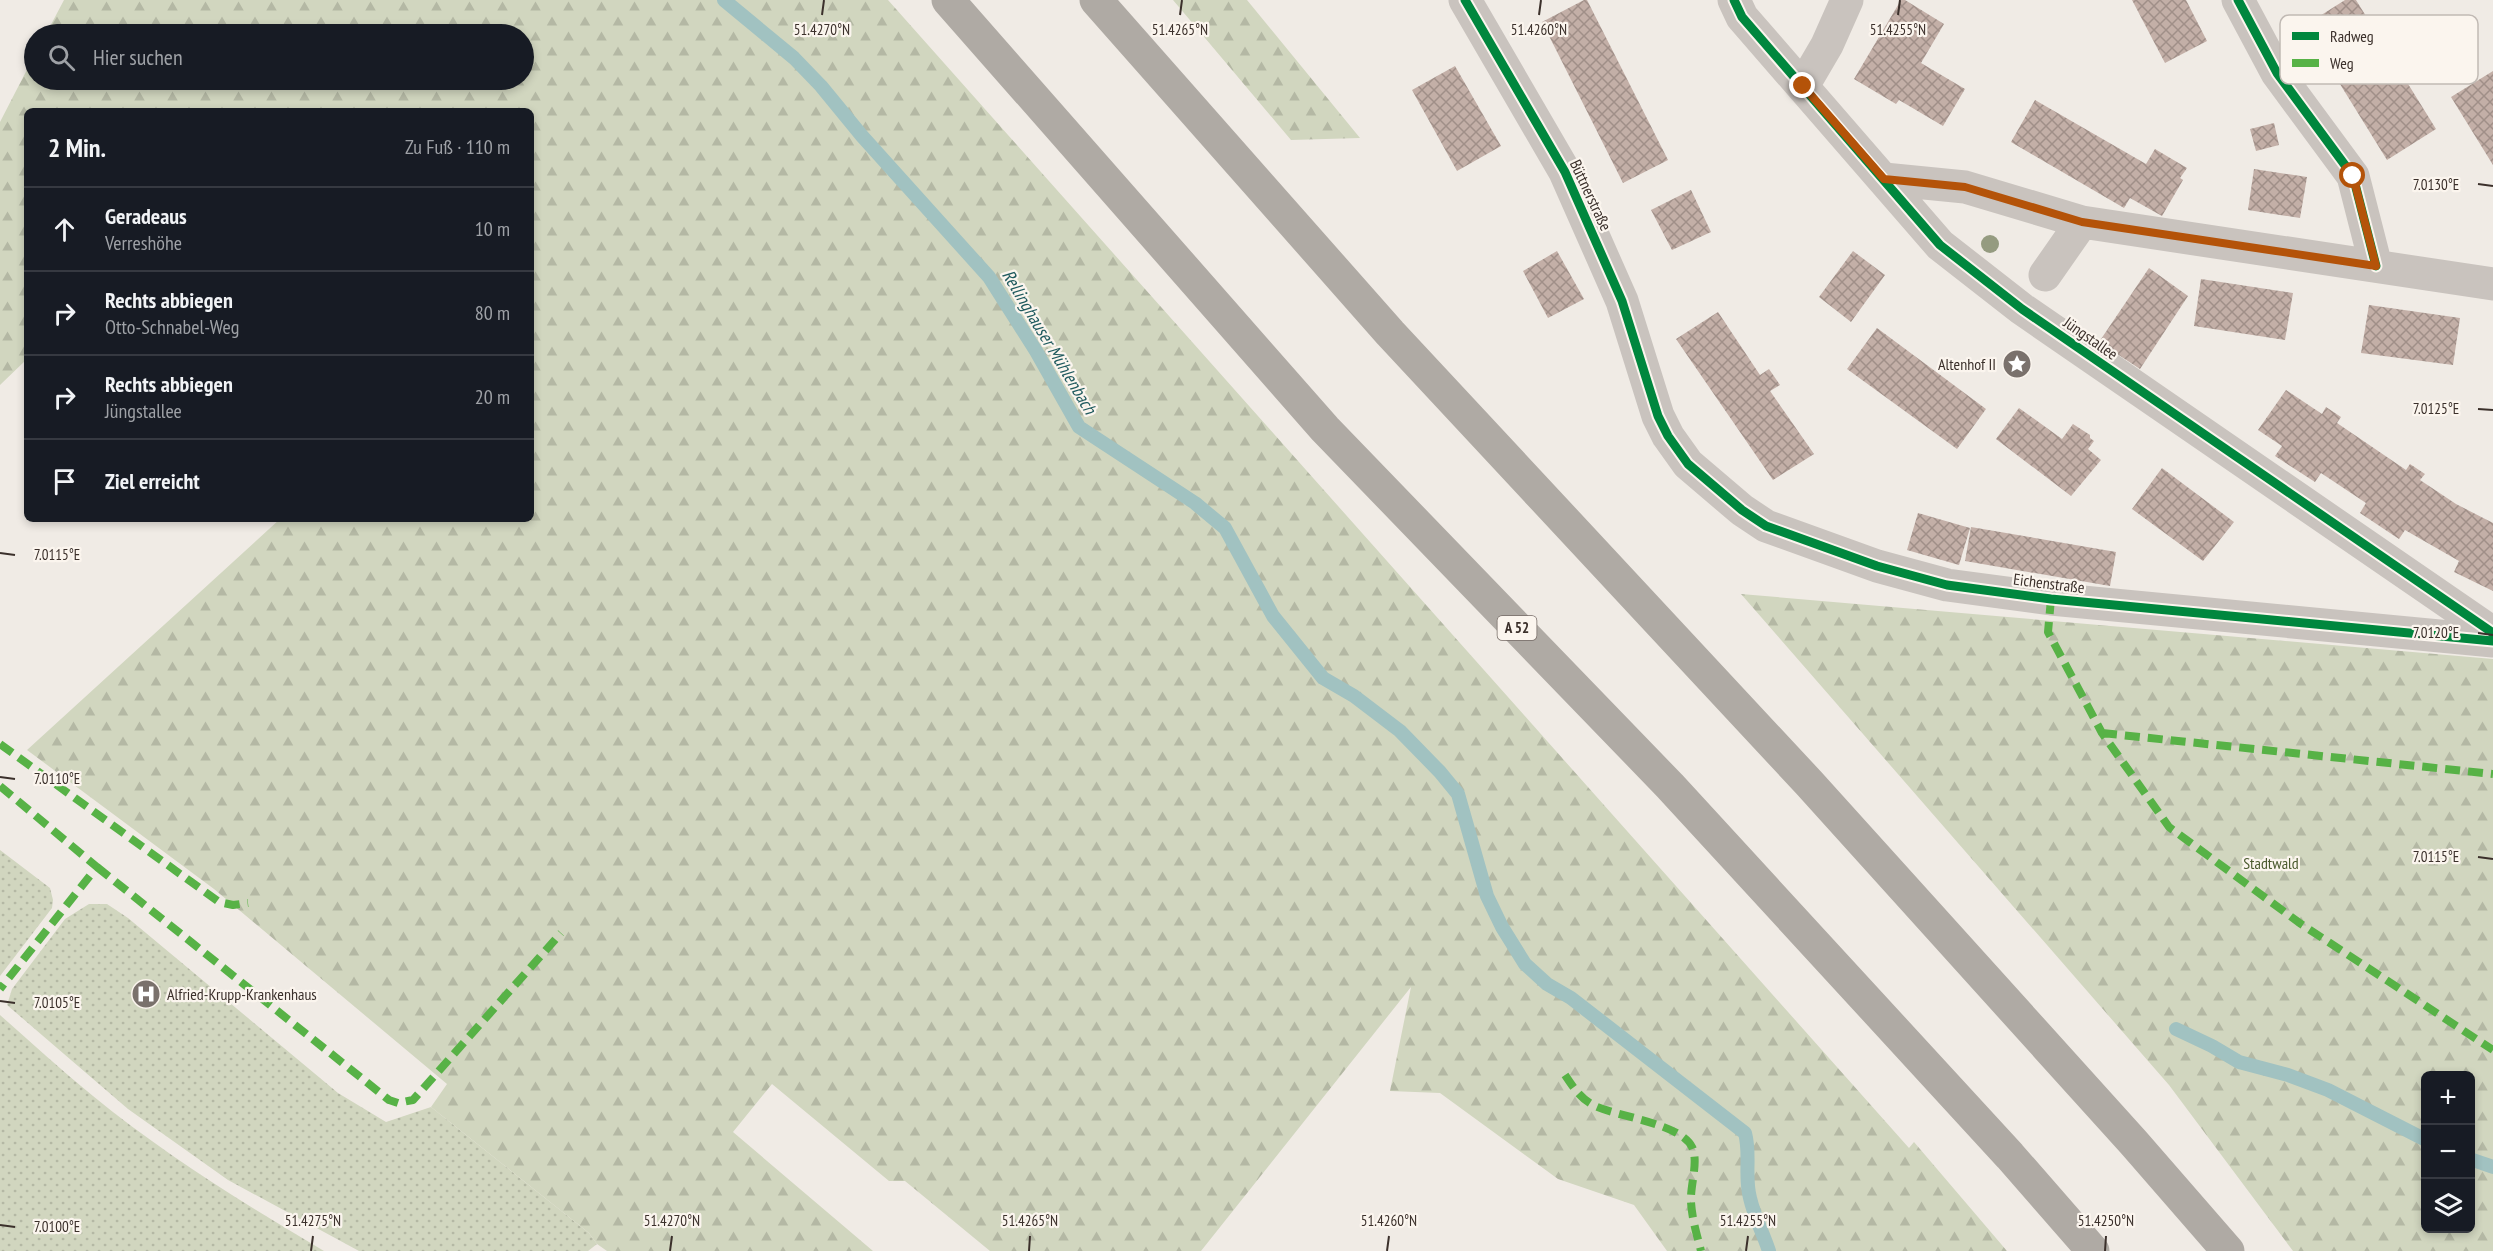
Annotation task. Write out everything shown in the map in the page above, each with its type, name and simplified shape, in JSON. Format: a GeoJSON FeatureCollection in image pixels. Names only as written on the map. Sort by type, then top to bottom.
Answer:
{"type":"FeatureCollection","features":[{"type":"Feature","properties":{"kind":"highway","name":"A 52"},"geometry":{"type":"LineString","coordinates":[[948,0],[1325,429],[1670,786],[2010,1156],[2093,1251]]}},
{"type":"Feature","properties":{"kind":"highway"},"geometry":{"type":"LineString","coordinates":[[1096,0],[1390,333],[1809,783],[2134,1143],[2228,1251]]}},
{"type":"Feature","properties":{"kind":"street","name":"Büttnerstraße"},"geometry":{"type":"LineString","coordinates":[[1465,0],[1565,172],[1622,301],[1658,416]]}},
{"type":"Feature","properties":{"kind":"street","name":"Jüngstallee"},"geometry":{"type":"LineString","coordinates":[[1734,0],[1742,17],[1941,245],[2022,309],[2493,633]]}},
{"type":"Feature","properties":{"kind":"street"},"geometry":{"type":"LineString","coordinates":[[1803,86],[1827,45],[1846,0]]}},
{"type":"Feature","properties":{"kind":"street"},"geometry":{"type":"LineString","coordinates":[[2238,0],[2280,77]]}},
{"type":"Feature","properties":{"kind":"street"},"geometry":{"type":"LineString","coordinates":[[2285,84],[2353,176],[2376,266]]}},
{"type":"Feature","properties":{"kind":"street"},"geometry":{"type":"LineString","coordinates":[[1884,179],[1965,187],[2082,222],[2493,284]]}},
{"type":"Feature","properties":{"kind":"street"},"geometry":{"type":"LineString","coordinates":[[2045,275],[2082,222]]}},
{"type":"Feature","properties":{"kind":"street","name":"Eichenstraße"},"geometry":{"type":"LineString","coordinates":[[1658,416],[1668,436],[1688,464],[1742,510],[1766,526],[1877,566],[1947,585],[2050,599],[2493,641]]}},
{"type":"Feature","properties":{"kind":"green space"},"geometry":{"type":"Polygon","coordinates":[[[64,0],[888,0],[1909,1148],[1914,1142],[2007,1251],[1667,1251],[1634,1205],[1558,1179],[1440,1093],[1390,1091],[1411,987],[1201,1251],[990,1251],[905,1181],[889,1181],[772,1084],[733,1132],[873,1251],[607,1251],[597,1244],[589,1233],[431,1107],[447,1084],[214,889],[27,750],[277,522],[534,522],[534,108],[24,108],[24,362],[0,385],[0,122],[24,75],[24,90],[534,90],[534,24],[51,24],[64,0]]]}},
{"type":"Feature","properties":{"kind":"green space"},"geometry":{"type":"Polygon","coordinates":[[[1173,0],[1247,0],[1360,138],[1291,140],[1173,0]]]}},
{"type":"Feature","properties":{"kind":"green space","name":"Stadtwald"},"geometry":{"type":"Polygon","coordinates":[[[1741,594],[2493,659],[2493,1251],[2293,1251],[2169,1085],[1741,594]]]}},
{"type":"Feature","properties":{"kind":"green space"},"geometry":{"type":"Polygon","coordinates":[[[0,850],[50,888],[53,900],[52,908],[0,976],[0,850]]]}},
{"type":"Feature","properties":{"kind":"green space"},"geometry":{"type":"Polygon","coordinates":[[[89,904],[107,904],[128,918],[338,1093],[386,1122],[431,1107],[589,1233],[597,1244],[588,1251],[359,1251],[228,1180],[128,1109],[7,1005],[12,989],[65,919],[89,904]]]}},
{"type":"Feature","properties":{"kind":"green space"},"geometry":{"type":"Polygon","coordinates":[[[0,1015],[81,1086],[148,1138],[234,1197],[324,1251],[0,1251],[0,1015]]]}},
{"type":"Feature","properties":{"kind":"building"},"geometry":{"type":"Polygon","coordinates":[[[1587,0],[1668,160],[1623,183],[1542,22],[1587,0]]]}},
{"type":"Feature","properties":{"kind":"building"},"geometry":{"type":"Polygon","coordinates":[[[1901,0],[1905,0],[1944,24],[1921,63],[1965,89],[1943,126],[1899,100],[1896,104],[1854,79],[1901,0]]]}},
{"type":"Feature","properties":{"kind":"building"},"geometry":{"type":"Polygon","coordinates":[[[2132,0],[2186,0],[2207,41],[2165,63],[2132,0]]]}},
{"type":"Feature","properties":{"kind":"building"},"geometry":{"type":"Polygon","coordinates":[[[2345,0],[2356,0],[2365,15],[2321,15],[2345,0]]]}},
{"type":"Feature","properties":{"kind":"building"},"geometry":{"type":"Polygon","coordinates":[[[1455,66],[1501,146],[1457,171],[1412,90],[1455,66]]]}},
{"type":"Feature","properties":{"kind":"building"},"geometry":{"type":"Polygon","coordinates":[[[2493,71],[2493,165],[2451,97],[2472,84],[2478,84],[2478,80],[2493,71]]]}},
{"type":"Feature","properties":{"kind":"building"},"geometry":{"type":"Polygon","coordinates":[[[2340,84],[2408,84],[2436,129],[2387,160],[2340,84]]]}},
{"type":"Feature","properties":{"kind":"building"},"geometry":{"type":"Polygon","coordinates":[[[2035,100],[2146,164],[2155,149],[2187,168],[2180,178],[2183,180],[2162,216],[2130,198],[2124,208],[2011,142],[2035,100]]]}},
{"type":"Feature","properties":{"kind":"building"},"geometry":{"type":"Polygon","coordinates":[[[2274,123],[2279,145],[2256,151],[2250,129],[2274,123]]]}},
{"type":"Feature","properties":{"kind":"building"},"geometry":{"type":"Polygon","coordinates":[[[2254,169],[2307,177],[2300,218],[2248,210],[2254,169]]]}},
{"type":"Feature","properties":{"kind":"building"},"geometry":{"type":"Polygon","coordinates":[[[1691,190],[1711,232],[1672,250],[1651,210],[1691,190]]]}},
{"type":"Feature","properties":{"kind":"building"},"geometry":{"type":"Polygon","coordinates":[[[1557,251],[1584,299],[1548,318],[1523,271],[1557,251]]]}},
{"type":"Feature","properties":{"kind":"building"},"geometry":{"type":"Polygon","coordinates":[[[1853,251],[1885,275],[1851,322],[1819,297],[1853,251]]]}},
{"type":"Feature","properties":{"kind":"building"},"geometry":{"type":"Polygon","coordinates":[[[2149,268],[2188,296],[2140,369],[2099,342],[2149,268]]]}},
{"type":"Feature","properties":{"kind":"building"},"geometry":{"type":"Polygon","coordinates":[[[2201,279],[2293,293],[2285,340],[2194,326],[2201,279]]]}},
{"type":"Feature","properties":{"kind":"building"},"geometry":{"type":"Polygon","coordinates":[[[2369,305],[2460,318],[2453,365],[2361,353],[2369,305]]]}},
{"type":"Feature","properties":{"kind":"building"},"geometry":{"type":"Polygon","coordinates":[[[1718,312],[1760,375],[1769,369],[1780,385],[1770,391],[1814,454],[1773,480],[1676,339],[1718,312]]]}},
{"type":"Feature","properties":{"kind":"building"},"geometry":{"type":"Polygon","coordinates":[[[1877,328],[1986,409],[1957,449],[1847,369],[1877,328]]]}},
{"type":"Feature","properties":{"kind":"building"},"geometry":{"type":"Polygon","coordinates":[[[2286,390],[2322,414],[2326,407],[2341,417],[2337,423],[2406,470],[2410,464],[2425,474],[2420,480],[2456,504],[2493,523],[2493,591],[2454,572],[2459,561],[2405,530],[2399,539],[2360,513],[2366,503],[2321,473],[2315,482],[2275,456],[2282,446],[2258,430],[2286,390]]]}},
{"type":"Feature","properties":{"kind":"building"},"geometry":{"type":"Polygon","coordinates":[[[2019,408],[2062,439],[2073,424],[2090,435],[2094,441],[2088,449],[2101,460],[2071,496],[1996,439],[2019,408]]]}},
{"type":"Feature","properties":{"kind":"building"},"geometry":{"type":"Polygon","coordinates":[[[2162,468],[2234,522],[2203,561],[2132,509],[2162,468]]]}},
{"type":"Feature","properties":{"kind":"building"},"geometry":{"type":"Polygon","coordinates":[[[1918,513],[1970,528],[1959,565],[1907,550],[1918,513]]]}},
{"type":"Feature","properties":{"kind":"building"},"geometry":{"type":"Polygon","coordinates":[[[1971,527],[2116,552],[2110,586],[1965,561],[1971,527]]]}},
{"type":"Feature","properties":{"kind":"waterway","name":"Rellinghauser Mühlenbach"},"geometry":{"type":"LineString","coordinates":[[724,0],[794,58],[821,86],[862,136],[989,277],[1036,351],[1079,427],[1195,503],[1225,528],[1273,616],[1323,678],[1354,696],[1400,731],[1440,772],[1458,794],[1487,896],[1502,927],[1525,964],[1547,984],[1571,998],[1745,1133],[1748,1190],[1769,1251]]}},
{"type":"Feature","properties":{"kind":"waterway","name":"Rellinghauser Mühlenbach"},"geometry":{"type":"LineString","coordinates":[[2176,1029],[2239,1062],[2288,1075],[2328,1090],[2421,1137]]}},
{"type":"Feature","properties":{"kind":"waterway","name":"Rellinghauser Mühlenbach"},"geometry":{"type":"LineString","coordinates":[[2475,1161],[2493,1167]]}},
{"type":"Feature","properties":{"kind":"marked path"},"geometry":{"type":"LineString","coordinates":[[2051,599],[2048,632],[2102,733],[2169,827],[2301,924],[2493,1050]]}},
{"type":"Feature","properties":{"kind":"marked path"},"geometry":{"type":"LineString","coordinates":[[2102,733],[2493,774]]}},
{"type":"Feature","properties":{"kind":"marked path"},"geometry":{"type":"LineString","coordinates":[[0,744],[219,902],[233,905],[248,903]]}},
{"type":"Feature","properties":{"kind":"marked path"},"geometry":{"type":"LineString","coordinates":[[0,786],[97,867],[0,989]]}},
{"type":"Feature","properties":{"kind":"marked path"},"geometry":{"type":"LineString","coordinates":[[97,867],[389,1100],[398,1103],[413,1100],[561,933]]}},
{"type":"Feature","properties":{"kind":"marked path"},"geometry":{"type":"LineString","coordinates":[[1565,1075],[1581,1096],[1593,1105],[1662,1126],[1675,1132],[1692,1147],[1695,1160],[1691,1202],[1701,1251]]}},
{"type":"Feature","properties":{"kind":"cycle path"},"geometry":{"type":"LineString","coordinates":[[1465,0],[1565,172],[1622,301],[1658,416],[1668,436],[1688,464],[1742,510],[1766,526],[1877,566],[1947,585],[2051,599],[2493,641]]}},
{"type":"Feature","properties":{"kind":"cycle path"},"geometry":{"type":"LineString","coordinates":[[1734,0],[1742,17],[1940,245],[2022,309],[2493,633]]}},
{"type":"Feature","properties":{"kind":"cycle path"},"geometry":{"type":"LineString","coordinates":[[2238,0],[2280,77]]}},
{"type":"Feature","properties":{"kind":"cycle path"},"geometry":{"type":"LineString","coordinates":[[2285,84],[2353,176],[2376,266]]}},
{"type":"Feature","properties":{"kind":"place","name":"Altenhof II"},"geometry":{"type":"Point","coordinates":[2017,364]}},
{"type":"Feature","properties":{"kind":"place","name":"Alfried-Krupp-Krankenhaus"},"geometry":{"type":"Point","coordinates":[146,994]}},
{"type":"Feature","properties":{"kind":"route"},"geometry":{"type":"LineString","coordinates":[[1803,86],[1884,179],[1965,187],[2082,222],[2376,266],[2353,176]]}}]}
